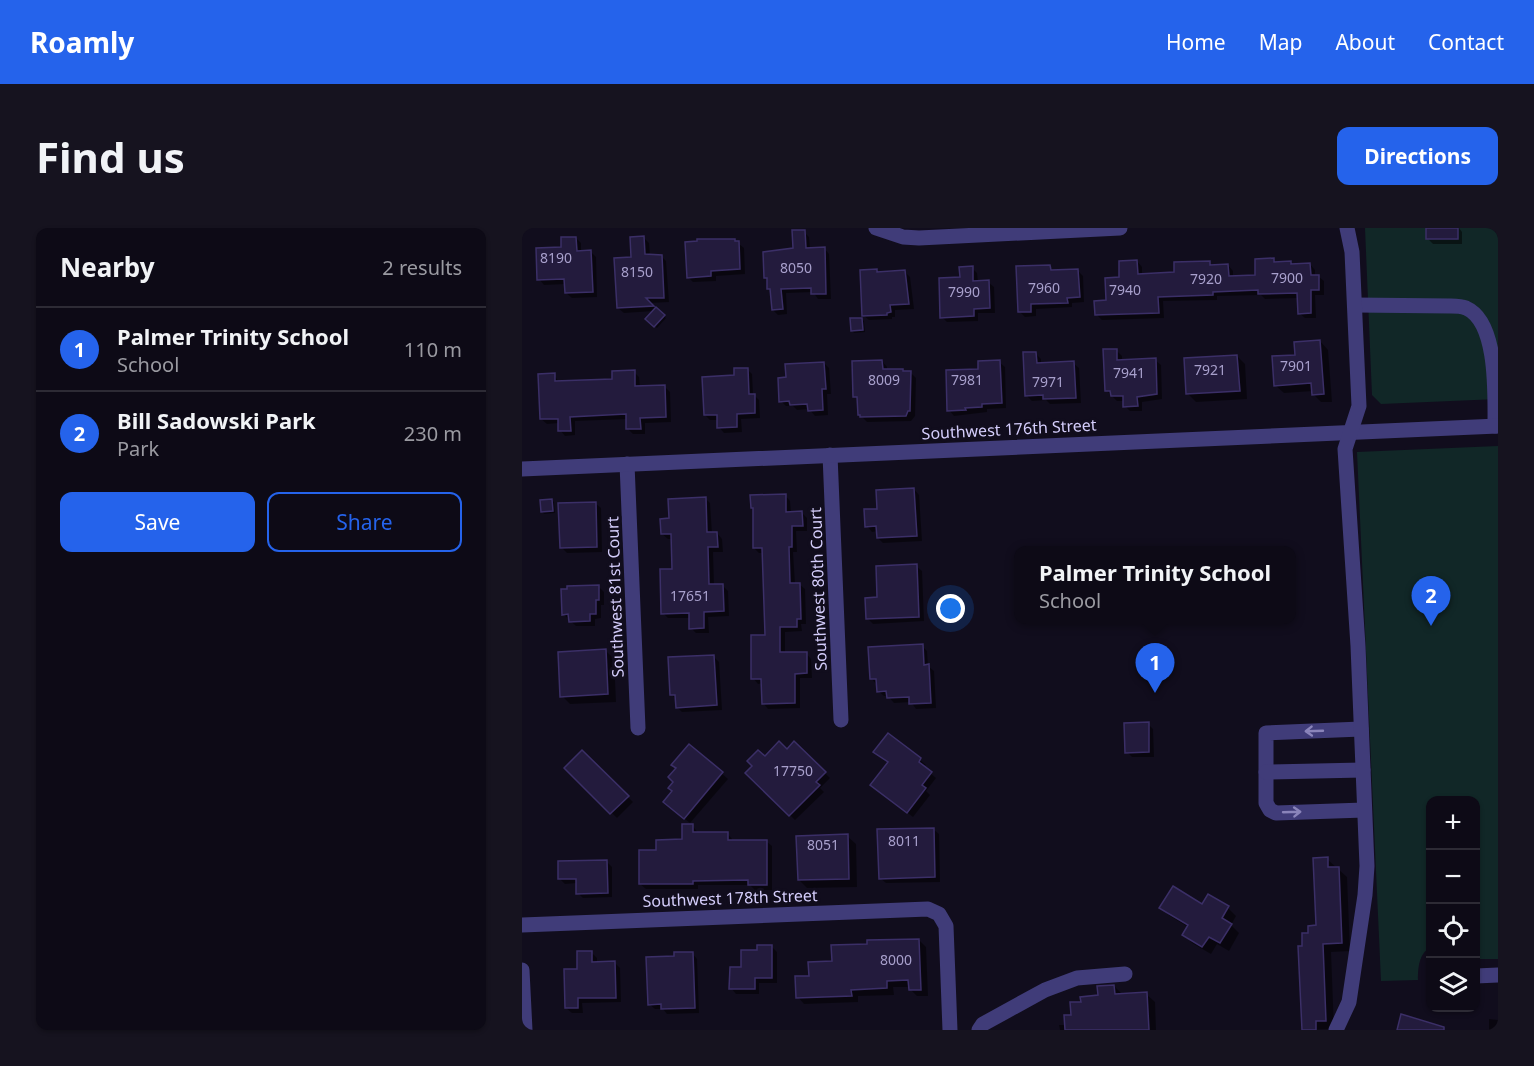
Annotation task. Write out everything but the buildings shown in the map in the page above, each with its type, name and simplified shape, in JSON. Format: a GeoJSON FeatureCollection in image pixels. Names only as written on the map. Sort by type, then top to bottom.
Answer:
{"type":"FeatureCollection","features":[{"type":"Feature","properties":{"kind":"street"},"geometry":{"type":"LineString","coordinates":[[876,228],[903,237],[919,238],[1029,230],[1120,228]]}},
{"type":"Feature","properties":{"kind":"street"},"geometry":{"type":"LineString","coordinates":[[1336,1030],[1348,1002],[1365,895],[1367,866],[1353,552],[1345,448],[1359,406],[1352,243],[1347,228]]}},
{"type":"Feature","properties":{"kind":"street"},"geometry":{"type":"LineString","coordinates":[[1355,305],[1451,306],[1467,308],[1479,317],[1489,333],[1494,349],[1497,426]]}},
{"type":"Feature","properties":{"kind":"street","name":"Southwest 176th Street"},"geometry":{"type":"LineString","coordinates":[[522,469],[1497,426]]}},
{"type":"Feature","properties":{"kind":"street","name":"Southwest 80th Court"},"geometry":{"type":"LineString","coordinates":[[830,455],[841,720]]}},
{"type":"Feature","properties":{"kind":"street","name":"Southwest 81st Court"},"geometry":{"type":"LineString","coordinates":[[627,464],[638,728]]}},
{"type":"Feature","properties":{"kind":"street"},"geometry":{"type":"LineString","coordinates":[[1361,729],[1266,733],[1266,803],[1270,810],[1276,813],[1364,810]]}},
{"type":"Feature","properties":{"kind":"street"},"geometry":{"type":"LineString","coordinates":[[1266,772],[1363,770]]}},
{"type":"Feature","properties":{"kind":"street","name":"Southwest 178th Street"},"geometry":{"type":"LineString","coordinates":[[522,925],[919,908],[939,914],[946,926],[950,1030]]}},
{"type":"Feature","properties":{"kind":"street"},"geometry":{"type":"LineString","coordinates":[[522,970],[525,1030]]}},
{"type":"Feature","properties":{"kind":"street"},"geometry":{"type":"LineString","coordinates":[[979,1030],[983,1024],[1045,990],[1077,978],[1125,974]]}},
{"type":"Feature","properties":{"kind":"street"},"geometry":{"type":"LineString","coordinates":[[1480,976],[1498,975]]}},
{"type":"Feature","properties":{"kind":"green space"},"geometry":{"type":"Polygon","coordinates":[[[1365,228],[1498,228],[1498,399],[1381,404],[1372,395],[1365,228]]]}},
{"type":"Feature","properties":{"kind":"green space"},"geometry":{"type":"Polygon","coordinates":[[[1498,446],[1498,959],[1480,959],[1480,796],[1426,796],[1426,950],[1421,957],[1418,980],[1381,981],[1357,452],[1498,446]]]}},
{"type":"Feature","properties":{"kind":"place","name":"Bill Sadowski Park"},"geometry":{"type":"Point","coordinates":[1431,626]}},
{"type":"Feature","properties":{"kind":"place","name":"Palmer Trinity School"},"geometry":{"type":"Point","coordinates":[1155,693]}}]}
